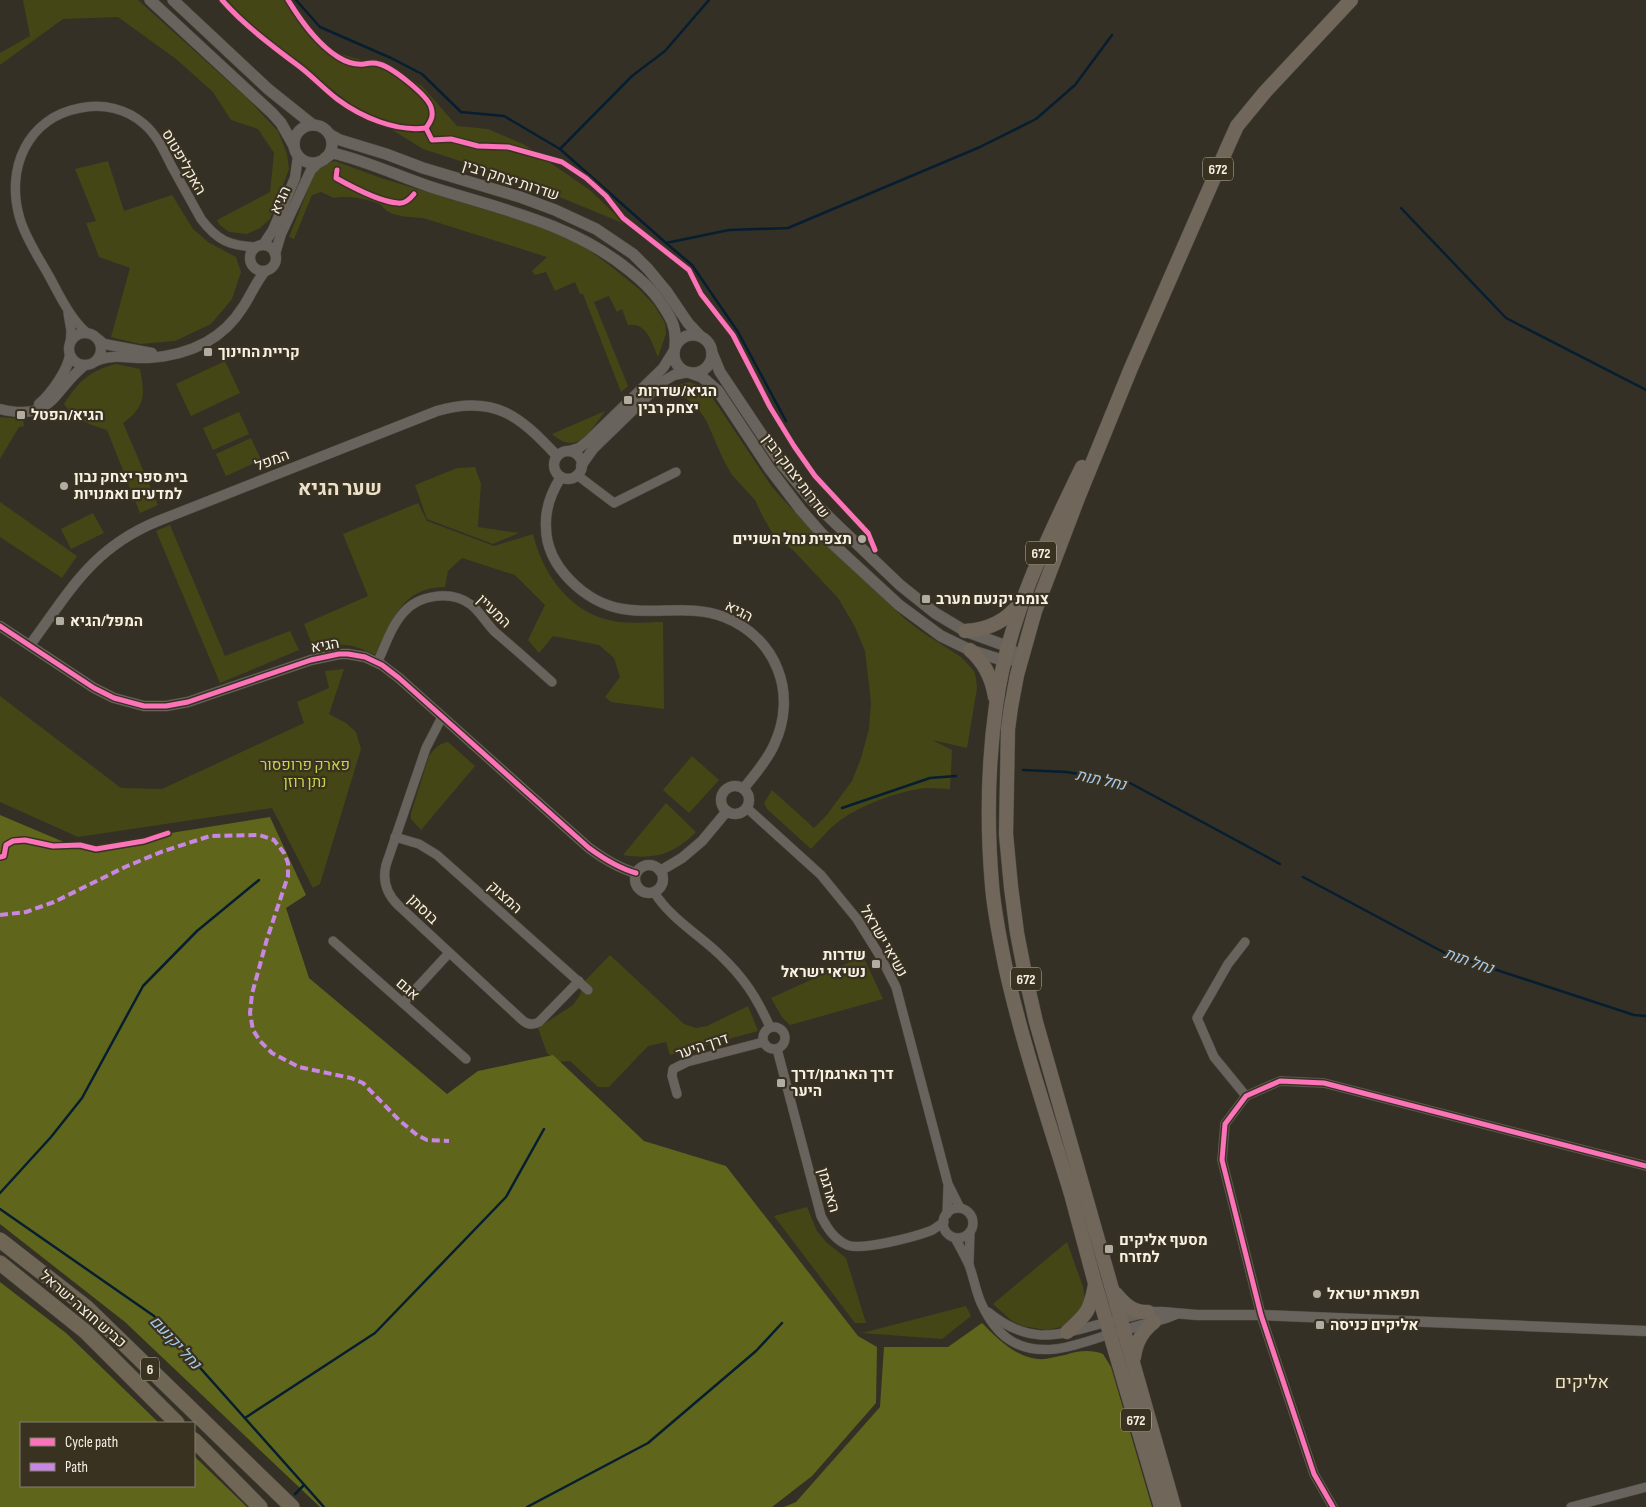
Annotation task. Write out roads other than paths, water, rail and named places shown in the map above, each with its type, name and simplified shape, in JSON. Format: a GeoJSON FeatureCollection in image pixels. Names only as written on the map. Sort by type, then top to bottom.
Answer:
{"type":"FeatureCollection","features":[{"type":"Feature","properties":{"kind":"highway","name":"כביש חוצה ישראל"},"geometry":{"type":"LineString","coordinates":[[0,1240],[86,1308],[292,1507]]}},
{"type":"Feature","properties":{"kind":"highway","name":"כביש חוצה ישראל"},"geometry":{"type":"LineString","coordinates":[[0,1263],[86,1332],[176,1422]]}},
{"type":"Feature","properties":{"kind":"highway"},"geometry":{"type":"LineString","coordinates":[[195,1441],[260,1507]]}},
{"type":"Feature","properties":{"kind":"main road"},"geometry":{"type":"LineString","coordinates":[[150,0],[272,113],[281,124],[296,151],[307,162],[322,160],[331,147],[329,134],[324,129],[313,125],[268,89],[173,0]]}},
{"type":"Feature","properties":{"kind":"main road","name":"672"},"geometry":{"type":"LineString","coordinates":[[1174,1507],[1134,1360],[1036,1022],[1025,974],[1017,933],[1006,834],[1010,707],[1021,658],[1038,603],[1131,368],[1237,126],[1264,92],[1352,0]]}},
{"type":"Feature","properties":{"kind":"main road"},"geometry":{"type":"LineString","coordinates":[[296,151],[294,140],[297,134],[301,129],[313,125]]}},
{"type":"Feature","properties":{"kind":"main road","name":"שדרות יצחק רבין"},"geometry":{"type":"LineString","coordinates":[[329,134],[340,140],[437,172],[520,197],[555,210],[596,229],[633,254],[648,269],[667,292],[688,323],[700,336]]}},
{"type":"Feature","properties":{"kind":"main road","name":"שדרות יצחק רבין"},"geometry":{"type":"LineString","coordinates":[[322,160],[333,153],[354,158],[418,182],[550,224],[589,242],[624,266],[654,293],[674,323],[676,334],[674,348]]}},
{"type":"Feature","properties":{"kind":"main road"},"geometry":{"type":"LineString","coordinates":[[691,334],[700,336],[710,345],[712,353],[708,366],[698,372],[690,372],[679,367],[675,362],[674,348],[684,336],[691,334]]}},
{"type":"Feature","properties":{"kind":"main road","name":"שדרות יצחק רבין"},"geometry":{"type":"LineString","coordinates":[[712,353],[720,372],[768,445],[792,478],[810,498],[865,552],[914,597],[935,613],[965,631],[1009,647],[1021,658]]}},
{"type":"Feature","properties":{"kind":"main road","name":"672"},"geometry":{"type":"LineString","coordinates":[[1131,368],[1045,543],[1014,625],[996,704],[989,828],[992,886],[1011,992],[1161,1507]]}},
{"type":"Feature","properties":{"kind":"main road","name":"שדרות יצחק רבין"},"geometry":{"type":"LineString","coordinates":[[690,372],[702,377],[718,391],[769,468],[800,510],[822,534],[899,606],[941,636],[970,650],[1005,661],[1021,658]]}},
{"type":"Feature","properties":{"kind":"main road"},"geometry":{"type":"LineString","coordinates":[[965,631],[986,629],[1004,620],[1016,608],[1024,596]]}},
{"type":"Feature","properties":{"kind":"main road"},"geometry":{"type":"LineString","coordinates":[[970,650],[983,664],[989,675],[996,704]]}},
{"type":"Feature","properties":{"kind":"main road"},"geometry":{"type":"LineString","coordinates":[[1067,1332],[1087,1312],[1091,1305],[1095,1284]]}},
{"type":"Feature","properties":{"kind":"main road"},"geometry":{"type":"LineString","coordinates":[[1114,1292],[1130,1308],[1151,1317],[1137,1342],[1134,1360]]}},
{"type":"Feature","properties":{"kind":"street","name":"האקליפטוס"},"geometry":{"type":"LineString","coordinates":[[70,344],[70,317],[27,236],[20,220],[16,202],[15,182],[19,161],[26,143],[51,118],[69,110],[103,106],[121,110],[140,121],[156,138],[208,229],[219,239],[236,246],[259,246]]}},
{"type":"Feature","properties":{"kind":"street","name":"הגיא"},"geometry":{"type":"LineString","coordinates":[[259,246],[273,230],[295,178],[296,151]]}},
{"type":"Feature","properties":{"kind":"street","name":"הגיא"},"geometry":{"type":"LineString","coordinates":[[275,254],[281,234],[311,170],[322,160]]}},
{"type":"Feature","properties":{"kind":"street"},"geometry":{"type":"LineString","coordinates":[[0,408],[15,412],[39,409],[57,397],[76,372],[96,361],[109,357],[148,358],[174,355],[209,341],[224,332],[234,320],[247,300],[260,277],[275,263],[275,254],[270,248],[259,246],[251,254],[252,266],[247,300]]}},
{"type":"Feature","properties":{"kind":"street"},"geometry":{"type":"LineString","coordinates":[[252,266],[258,270],[265,271]]}},
{"type":"Feature","properties":{"kind":"street","name":"האקליפטוס"},"geometry":{"type":"LineString","coordinates":[[64,303],[87,333]]}},
{"type":"Feature","properties":{"kind":"street"},"geometry":{"type":"LineString","coordinates":[[31,411],[51,391],[68,364],[71,340],[78,334],[87,333],[104,344],[162,356]]}},
{"type":"Feature","properties":{"kind":"street"},"geometry":{"type":"LineString","coordinates":[[96,361],[101,353],[98,339]]}},
{"type":"Feature","properties":{"kind":"street"},"geometry":{"type":"LineString","coordinates":[[674,348],[663,368],[588,441],[579,448],[562,452],[557,456],[554,468],[561,476],[569,478],[579,470],[593,449],[662,382],[674,375],[690,372]]}},
{"type":"Feature","properties":{"kind":"street"},"geometry":{"type":"LineString","coordinates":[[70,355],[76,363],[86,365]]}},
{"type":"Feature","properties":{"kind":"street","name":"המפל"},"geometry":{"type":"LineString","coordinates":[[30,646],[75,583],[106,550],[124,538],[158,521],[437,412],[454,406],[469,404],[495,408],[507,413],[529,428],[557,456]]}},
{"type":"Feature","properties":{"kind":"street"},"geometry":{"type":"LineString","coordinates":[[569,451],[578,456],[579,470],[614,503],[676,472]]}},
{"type":"Feature","properties":{"kind":"street","name":"הגיא"},"geometry":{"type":"LineString","coordinates":[[561,476],[548,509],[547,536],[549,546],[560,568],[576,585],[592,598],[616,608],[640,611],[697,610],[723,617],[745,628],[762,643],[775,661],[782,681],[785,702],[782,724],[770,752],[744,788]]}},
{"type":"Feature","properties":{"kind":"street","name":"המעיין"},"geometry":{"type":"LineString","coordinates":[[377,663],[404,611],[426,598],[440,595],[451,596],[470,604],[490,627],[552,682]]}},
{"type":"Feature","properties":{"kind":"street","name":"הגיא"},"geometry":{"type":"LineString","coordinates":[[0,626],[104,694],[124,701],[150,706],[166,706],[188,702],[328,655],[357,655],[377,663],[399,678],[589,848],[609,862],[636,873]]}},
{"type":"Feature","properties":{"kind":"street","name":"בוסתן"},"geometry":{"type":"LineString","coordinates":[[442,717],[426,748],[395,837],[385,870],[385,883],[388,892],[394,901],[523,1021],[530,1024],[539,1022],[579,981]]}},
{"type":"Feature","properties":{"kind":"street"},"geometry":{"type":"LineString","coordinates":[[729,786],[744,788],[749,795],[747,808],[736,814],[727,811],[722,803],[722,793],[729,786]]}},
{"type":"Feature","properties":{"kind":"street","name":"נשיאי ישראל"},"geometry":{"type":"LineString","coordinates":[[747,808],[821,875],[857,919],[880,956],[896,987],[948,1184],[960,1208],[972,1217],[973,1227],[970,1232],[969,1266]]}},
{"type":"Feature","properties":{"kind":"street"},"geometry":{"type":"LineString","coordinates":[[660,871],[694,848],[727,811]]}},
{"type":"Feature","properties":{"kind":"street","name":"המצוק"},"geometry":{"type":"LineString","coordinates":[[395,837],[419,844],[437,855],[588,990]]}},
{"type":"Feature","properties":{"kind":"street"},"geometry":{"type":"LineString","coordinates":[[650,865],[660,871],[662,883],[657,890],[654,892],[644,892],[640,890],[635,882],[636,873],[642,867],[650,865]]}},
{"type":"Feature","properties":{"kind":"street"},"geometry":{"type":"LineString","coordinates":[[654,892],[659,901],[670,912],[738,973],[759,1002],[770,1027]]}},
{"type":"Feature","properties":{"kind":"street","name":"אגם"},"geometry":{"type":"LineString","coordinates":[[332,941],[466,1059]]}},
{"type":"Feature","properties":{"kind":"street"},"geometry":{"type":"LineString","coordinates":[[1245,942],[1228,964],[1197,1018],[1214,1057],[1246,1096]]}},
{"type":"Feature","properties":{"kind":"street"},"geometry":{"type":"LineString","coordinates":[[403,1003],[449,953]]}},
{"type":"Feature","properties":{"kind":"street"},"geometry":{"type":"LineString","coordinates":[[770,1027],[780,1028],[785,1034],[783,1045],[777,1049],[767,1047],[763,1042],[763,1034],[770,1027]]}},
{"type":"Feature","properties":{"kind":"street","name":"דרך היער"},"geometry":{"type":"LineString","coordinates":[[677,1094],[672,1076],[673,1069],[687,1062],[763,1042]]}},
{"type":"Feature","properties":{"kind":"street","name":"הארגמן"},"geometry":{"type":"LineString","coordinates":[[777,1049],[821,1216],[833,1236],[848,1246],[864,1247],[931,1230],[945,1218]]}},
{"type":"Feature","properties":{"kind":"street"},"geometry":{"type":"LineString","coordinates":[[1333,1507],[1314,1474],[1261,1315],[1222,1160],[1225,1124],[1246,1096],[1280,1081],[1324,1083],[1646,1166]]}},
{"type":"Feature","properties":{"kind":"street","name":"נשיאי ישראל"},"geometry":{"type":"LineString","coordinates":[[948,1184],[944,1227],[952,1236],[969,1266],[984,1308],[992,1324],[1000,1333],[1009,1341],[1029,1349],[1039,1350],[1057,1349],[1109,1328]]}},
{"type":"Feature","properties":{"kind":"street"},"geometry":{"type":"LineString","coordinates":[[945,1218],[955,1209],[960,1208]]}},
{"type":"Feature","properties":{"kind":"street","name":"הארגמן"},"geometry":{"type":"LineString","coordinates":[[931,1230],[952,1236]]}},
{"type":"Feature","properties":{"kind":"street"},"geometry":{"type":"LineString","coordinates":[[952,1236],[964,1237],[970,1232]]}},
{"type":"Feature","properties":{"kind":"street"},"geometry":{"type":"LineString","coordinates":[[984,1308],[1006,1324],[1029,1334],[1042,1336],[1109,1328],[1151,1317],[1162,1312],[1646,1331]]}},
{"type":"Feature","properties":{"kind":"street"},"geometry":{"type":"LineString","coordinates":[[1571,1507],[1646,1487]]}},
{"type":"Feature","properties":{"kind":"waterway"},"geometry":{"type":"LineString","coordinates":[[296,0],[320,27],[391,58],[422,74],[461,112],[504,116],[560,149],[692,265],[738,332],[786,421]]}},
{"type":"Feature","properties":{"kind":"waterway"},"geometry":{"type":"LineString","coordinates":[[560,149],[632,76],[665,51],[709,0]]}},
{"type":"Feature","properties":{"kind":"waterway"},"geometry":{"type":"LineString","coordinates":[[666,243],[729,230],[788,228],[980,147],[1036,119],[1075,85],[1112,35]]}},
{"type":"Feature","properties":{"kind":"waterway"},"geometry":{"type":"LineString","coordinates":[[1401,208],[1506,318],[1646,390]]}},
{"type":"Feature","properties":{"kind":"waterway","name":"נחל תות"},"geometry":{"type":"LineString","coordinates":[[1023,770],[1067,772],[1130,783],[1280,864]]}},
{"type":"Feature","properties":{"kind":"waterway","name":"נחל תות"},"geometry":{"type":"LineString","coordinates":[[842,808],[930,778],[956,776]]}},
{"type":"Feature","properties":{"kind":"waterway","name":"נחל תות"},"geometry":{"type":"LineString","coordinates":[[1303,877],[1445,953],[1634,1015],[1646,1016]]}},
{"type":"Feature","properties":{"kind":"waterway"},"geometry":{"type":"LineString","coordinates":[[0,1193],[51,1137],[82,1098],[143,986],[197,931],[259,880]]}},
{"type":"Feature","properties":{"kind":"waterway"},"geometry":{"type":"LineString","coordinates":[[245,1418],[375,1333],[506,1197],[544,1129]]}},
{"type":"Feature","properties":{"kind":"waterway","name":"נחל יקנעם"},"geometry":{"type":"LineString","coordinates":[[0,1209],[154,1316],[324,1507]]}},
{"type":"Feature","properties":{"kind":"waterway"},"geometry":{"type":"LineString","coordinates":[[527,1507],[648,1443],[756,1351],[782,1323]]}},
{"type":"Feature","properties":{"kind":"waterway"},"geometry":{"type":"LineString","coordinates":[[295,1494],[304,1485]]}},
{"type":"Feature","properties":{"kind":"place","name":"קריית החינוך"},"geometry":{"type":"Point","coordinates":[208,352]}},
{"type":"Feature","properties":{"kind":"place","name":"הגיא/שדרות יצחק רבין"},"geometry":{"type":"Point","coordinates":[628,400]}},
{"type":"Feature","properties":{"kind":"place","name":"הגיא/הפטל"},"geometry":{"type":"Point","coordinates":[21,415]}},
{"type":"Feature","properties":{"kind":"place","name":"בית ספר יצחק נבון למדעים ואמנויות"},"geometry":{"type":"Point","coordinates":[64,486]}},
{"type":"Feature","properties":{"kind":"place","name":"תצפית נחל השניים"},"geometry":{"type":"Point","coordinates":[862,539]}},
{"type":"Feature","properties":{"kind":"place","name":"צומת יקנעם מערב"},"geometry":{"type":"Point","coordinates":[926,599]}},
{"type":"Feature","properties":{"kind":"place","name":"המפל/הגיא"},"geometry":{"type":"Point","coordinates":[60,621]}},
{"type":"Feature","properties":{"kind":"place","name":"שדרות נשיאי ישראל"},"geometry":{"type":"Point","coordinates":[876,964]}},
{"type":"Feature","properties":{"kind":"place","name":"דרך הארגמן/דרך היער"},"geometry":{"type":"Point","coordinates":[781,1083]}},
{"type":"Feature","properties":{"kind":"place","name":"מסעף אליקים למזרח"},"geometry":{"type":"Point","coordinates":[1109,1249]}},
{"type":"Feature","properties":{"kind":"place","name":"תפארת ישראל"},"geometry":{"type":"Point","coordinates":[1317,1294]}},
{"type":"Feature","properties":{"kind":"place","name":"אליקים כניסה"},"geometry":{"type":"Point","coordinates":[1320,1325]}},
{"type":"Feature","properties":{"kind":"district","name":"שער הגיא"},"geometry":{"type":"Point","coordinates":[340,488]}},
{"type":"Feature","properties":{"kind":"district","name":"אליקים"},"geometry":{"type":"Point","coordinates":[1582,1382]}},
{"type":"Feature","properties":{"kind":"park label","name":"פארק פרופסור נתן רוזן"},"geometry":{"type":"Point","coordinates":[305,774]}}]}
